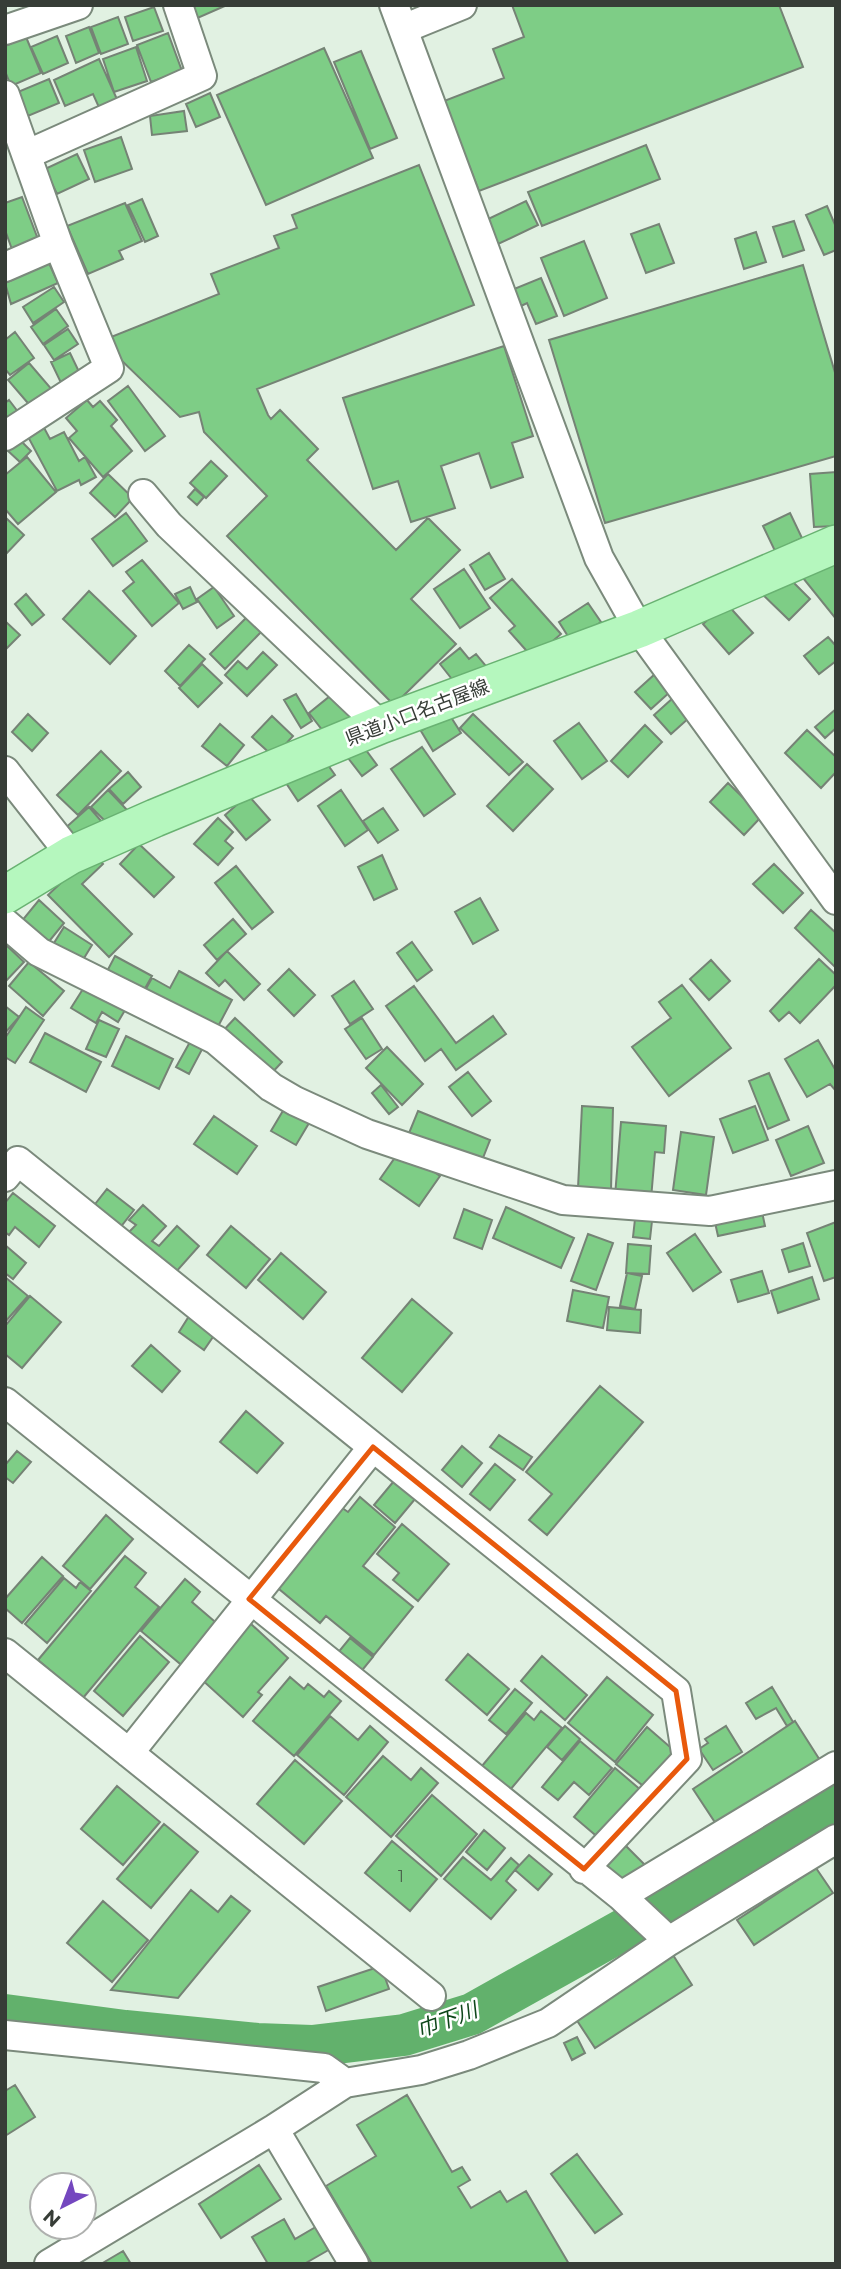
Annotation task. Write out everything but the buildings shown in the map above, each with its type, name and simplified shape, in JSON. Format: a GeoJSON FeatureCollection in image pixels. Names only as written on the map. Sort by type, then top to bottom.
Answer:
{"type":"FeatureCollection","features":[{"type":"Feature","properties":{"kind":"main road","name":"県道小口名古屋線"},"geometry":{"type":"LineString","coordinates":[[5,895],[71,855],[380,726],[639,629],[836,544]]}},
{"type":"Feature","properties":{"kind":"street"},"geometry":{"type":"LineString","coordinates":[[5,30],[78,5]]}},
{"type":"Feature","properties":{"kind":"street"},"geometry":{"type":"LineString","coordinates":[[28,154],[202,76],[178,5]]}},
{"type":"Feature","properties":{"kind":"street"},"geometry":{"type":"LineString","coordinates":[[461,5],[398,17],[599,558],[639,629],[836,900]]}},
{"type":"Feature","properties":{"kind":"street"},"geometry":{"type":"LineString","coordinates":[[5,95],[58,244],[109,368],[5,436]]}},
{"type":"Feature","properties":{"kind":"street"},"geometry":{"type":"LineString","coordinates":[[5,267],[58,244]]}},
{"type":"Feature","properties":{"kind":"street"},"geometry":{"type":"LineString","coordinates":[[143,494],[169,525],[380,726]]}},
{"type":"Feature","properties":{"kind":"street"},"geometry":{"type":"LineString","coordinates":[[5,771],[71,855]]}},
{"type":"Feature","properties":{"kind":"street"},"geometry":{"type":"LineString","coordinates":[[5,923],[39,952],[216,1040],[271,1087],[295,1101],[367,1134],[563,1200],[710,1211],[836,1185]]}},
{"type":"Feature","properties":{"kind":"street"},"geometry":{"type":"LineString","coordinates":[[5,1177],[18,1161],[676,1691],[687,1759],[584,1869]]}},
{"type":"Feature","properties":{"kind":"street"},"geometry":{"type":"LineString","coordinates":[[5,1402],[624,1899],[666,1938]]}},
{"type":"Feature","properties":{"kind":"street"},"geometry":{"type":"LineString","coordinates":[[129,1753],[249,1599],[373,1447]]}},
{"type":"Feature","properties":{"kind":"street"},"geometry":{"type":"LineString","coordinates":[[5,1653],[431,1996]]}},
{"type":"Feature","properties":{"kind":"street"},"geometry":{"type":"LineString","coordinates":[[624,1899],[836,1766]]}},
{"type":"Feature","properties":{"kind":"street"},"geometry":{"type":"LineString","coordinates":[[49,2264],[274,2129],[345,2083],[421,2070],[548,2023],[666,1938],[836,1839]]}},
{"type":"Feature","properties":{"kind":"street"},"geometry":{"type":"LineString","coordinates":[[5,2035],[324,2068],[345,2083]]}},
{"type":"Feature","properties":{"kind":"street"},"geometry":{"type":"LineString","coordinates":[[274,2129],[354,2264]]}},
{"type":"Feature","properties":{"kind":"highlighted area"},"geometry":{"type":"Polygon","coordinates":[[[373,1447],[676,1691],[687,1759],[584,1869],[249,1599],[373,1447]]]}},
{"type":"Feature","properties":{"kind":"waterway","name":"巾下川"},"geometry":{"type":"LineString","coordinates":[[5,2015],[125,2031],[257,2044],[312,2046],[404,2035],[472,2014],[637,1922],[836,1801]]}}]}
